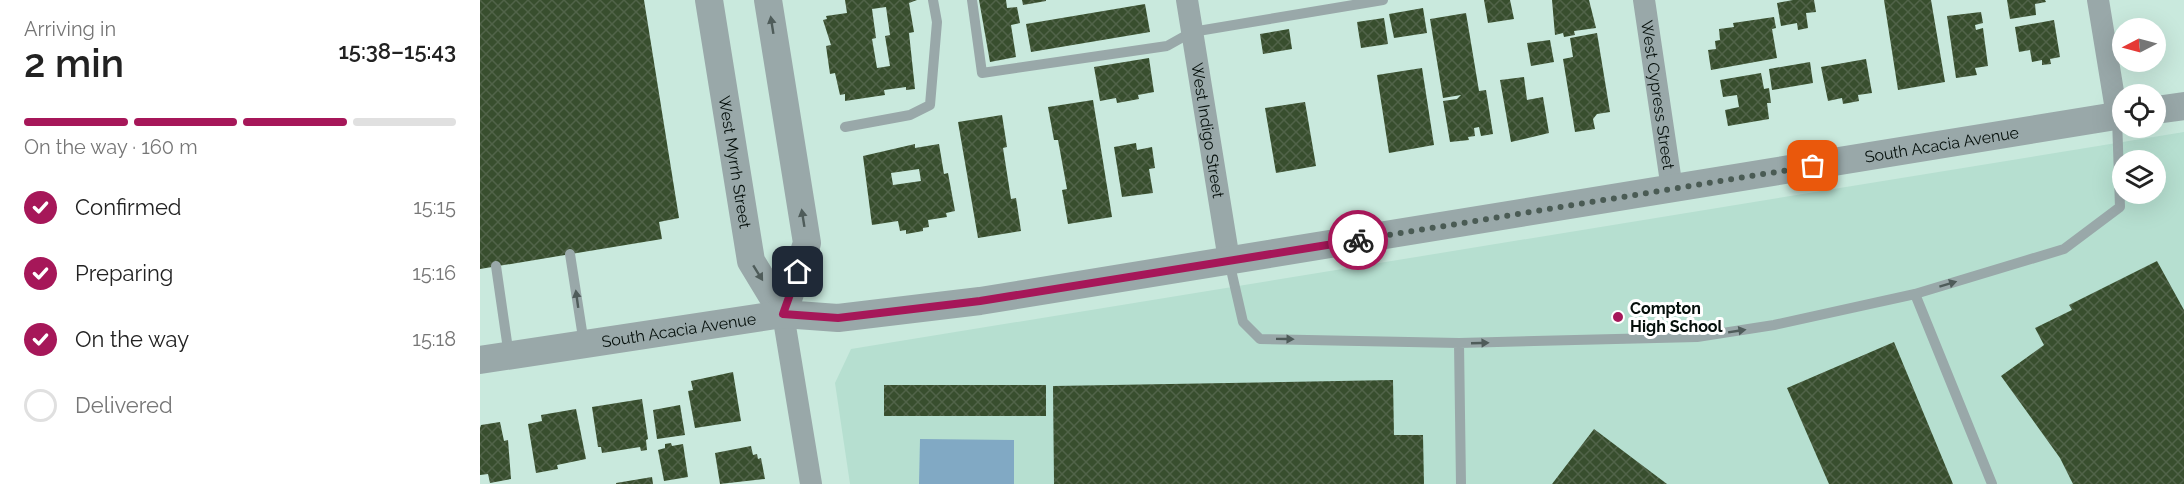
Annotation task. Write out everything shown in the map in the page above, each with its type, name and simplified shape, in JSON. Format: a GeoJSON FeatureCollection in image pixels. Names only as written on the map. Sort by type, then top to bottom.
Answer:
{"type":"FeatureCollection","features":[{"type":"Feature","properties":{"kind":"street","name":"West Myrrh Street"},"geometry":{"type":"LineString","coordinates":[[709,0],[751,261],[783,314],[811,484]]}},
{"type":"Feature","properties":{"kind":"street","name":"West Myrrh Street"},"geometry":{"type":"LineString","coordinates":[[768,0],[807,243],[783,314]]}},
{"type":"Feature","properties":{"kind":"street","name":"West Indigo Street"},"geometry":{"type":"LineString","coordinates":[[1187,0],[1229,260]]}},
{"type":"Feature","properties":{"kind":"street","name":"West Cypress Street"},"geometry":{"type":"LineString","coordinates":[[1644,0],[1672,189]]}},
{"type":"Feature","properties":{"kind":"street"},"geometry":{"type":"LineString","coordinates":[[2098,0],[2114,84]]}},
{"type":"Feature","properties":{"kind":"street"},"geometry":{"type":"LineString","coordinates":[[2166,109],[2184,106]]}},
{"type":"Feature","properties":{"kind":"street","name":"South Acacia Avenue"},"geometry":{"type":"LineString","coordinates":[[480,360],[783,314],[838,318],[937,306],[2112,116]]}},
{"type":"Feature","properties":{"kind":"lane"},"geometry":{"type":"LineString","coordinates":[[845,127],[910,115],[930,105],[936,22],[933,0]]}},
{"type":"Feature","properties":{"kind":"lane"},"geometry":{"type":"LineString","coordinates":[[972,0],[982,73],[1167,46],[1192,32],[1383,0]]}},
{"type":"Feature","properties":{"kind":"lane"},"geometry":{"type":"LineString","coordinates":[[1229,260],[1243,322],[1260,339],[1459,343],[1697,338],[1774,325],[1915,294],[2064,249],[2120,207],[2120,138]]}},
{"type":"Feature","properties":{"kind":"lane"},"geometry":{"type":"LineString","coordinates":[[570,254],[584,344]]}},
{"type":"Feature","properties":{"kind":"lane"},"geometry":{"type":"LineString","coordinates":[[496,266],[509,356]]}},
{"type":"Feature","properties":{"kind":"lane"},"geometry":{"type":"LineString","coordinates":[[1915,294],[1992,484]]}},
{"type":"Feature","properties":{"kind":"lane"},"geometry":{"type":"LineString","coordinates":[[1459,343],[1461,484]]}},
{"type":"Feature","properties":{"kind":"shaded area","name":"Compton High School"},"geometry":{"type":"Polygon","coordinates":[[[2184,132],[2184,484],[850,484],[835,383],[851,349],[2147,138],[2166,138],[2166,135],[2184,132]]]}},
{"type":"Feature","properties":{"kind":"water"},"geometry":{"type":"Polygon","coordinates":[[[920,439],[1014,440],[1014,484],[919,484],[920,439]]]}},
{"type":"Feature","properties":{"kind":"building"},"geometry":{"type":"Polygon","coordinates":[[[480,0],[644,0],[679,218],[659,222],[662,239],[480,269],[480,0]]]}},
{"type":"Feature","properties":{"kind":"building"},"geometry":{"type":"Polygon","coordinates":[[[845,0],[917,0],[909,3],[914,32],[909,33],[915,89],[906,90],[906,87],[884,90],[885,95],[845,101],[845,94],[840,95],[835,73],[830,74],[826,46],[831,45],[823,20],[827,19],[826,16],[847,13],[845,0]],[[886,7],[872,9],[876,38],[872,39],[877,68],[890,66],[885,36],[890,35],[886,7]]]}},
{"type":"Feature","properties":{"kind":"building"},"geometry":{"type":"Polygon","coordinates":[[[979,0],[1006,0],[1007,8],[1017,7],[1020,23],[1011,25],[1016,57],[990,62],[979,0]]]}},
{"type":"Feature","properties":{"kind":"building"},"geometry":{"type":"Polygon","coordinates":[[[1022,0],[1046,0],[1046,1],[1023,5],[1022,0]]]}},
{"type":"Feature","properties":{"kind":"building"},"geometry":{"type":"Polygon","coordinates":[[[1484,0],[1510,0],[1514,19],[1488,23],[1484,0]]]}},
{"type":"Feature","properties":{"kind":"building"},"geometry":{"type":"Polygon","coordinates":[[[1552,0],[1589,0],[1596,28],[1574,31],[1575,35],[1564,37],[1563,33],[1555,35],[1552,0]]]}},
{"type":"Feature","properties":{"kind":"building"},"geometry":{"type":"Polygon","coordinates":[[[1814,0],[1816,12],[1806,13],[1808,28],[1798,30],[1797,23],[1781,26],[1777,3],[1814,0]]]}},
{"type":"Feature","properties":{"kind":"building"},"geometry":{"type":"Polygon","coordinates":[[[1884,0],[1931,0],[1945,82],[1898,90],[1884,0]]]}},
{"type":"Feature","properties":{"kind":"building"},"geometry":{"type":"Polygon","coordinates":[[[2007,0],[2045,0],[2046,2],[2035,4],[2036,15],[2010,19],[2007,0]]]}},
{"type":"Feature","properties":{"kind":"building"},"geometry":{"type":"Polygon","coordinates":[[[1145,4],[1150,32],[1031,52],[1026,24],[1145,4]]]}},
{"type":"Feature","properties":{"kind":"building"},"geometry":{"type":"Polygon","coordinates":[[[1423,8],[1427,33],[1394,38],[1389,14],[1423,8]]]}},
{"type":"Feature","properties":{"kind":"building"},"geometry":{"type":"Polygon","coordinates":[[[1981,12],[1983,23],[1975,25],[1976,30],[1983,28],[1988,66],[1975,68],[1977,75],[1956,78],[1947,16],[1981,12]]]}},
{"type":"Feature","properties":{"kind":"building"},"geometry":{"type":"Polygon","coordinates":[[[1466,13],[1479,91],[1486,90],[1493,134],[1481,136],[1479,127],[1474,128],[1475,136],[1468,137],[1469,140],[1450,142],[1443,101],[1457,99],[1461,95],[1443,98],[1430,19],[1466,13]]]}},
{"type":"Feature","properties":{"kind":"building"},"geometry":{"type":"Polygon","coordinates":[[[1774,17],[1776,28],[1772,29],[1777,58],[1711,70],[1708,50],[1716,49],[1715,41],[1720,40],[1719,29],[1734,27],[1733,23],[1774,17]]]}},
{"type":"Feature","properties":{"kind":"building"},"geometry":{"type":"Polygon","coordinates":[[[1384,18],[1388,44],[1361,48],[1357,22],[1384,18]]]}},
{"type":"Feature","properties":{"kind":"building"},"geometry":{"type":"Polygon","coordinates":[[[2054,20],[2060,57],[2050,59],[2051,64],[2042,65],[2042,60],[2032,62],[2030,50],[2019,52],[2015,27],[2054,20]]]}},
{"type":"Feature","properties":{"kind":"building"},"geometry":{"type":"Polygon","coordinates":[[[1289,29],[1292,49],[1263,54],[1260,34],[1289,29]]]}},
{"type":"Feature","properties":{"kind":"building"},"geometry":{"type":"Polygon","coordinates":[[[1597,33],[1610,112],[1597,114],[1593,119],[1595,129],[1575,132],[1563,59],[1573,57],[1570,38],[1597,33]]]}},
{"type":"Feature","properties":{"kind":"building"},"geometry":{"type":"Polygon","coordinates":[[[1550,40],[1554,62],[1531,66],[1527,43],[1550,40]]]}},
{"type":"Feature","properties":{"kind":"building"},"geometry":{"type":"Polygon","coordinates":[[[1149,58],[1154,92],[1138,95],[1139,99],[1117,103],[1116,98],[1100,101],[1094,67],[1149,58]]]}},
{"type":"Feature","properties":{"kind":"building"},"geometry":{"type":"Polygon","coordinates":[[[1866,59],[1872,93],[1858,95],[1859,101],[1843,104],[1842,98],[1828,101],[1821,67],[1866,59]]]}},
{"type":"Feature","properties":{"kind":"building"},"geometry":{"type":"Polygon","coordinates":[[[1810,62],[1813,83],[1772,90],[1769,69],[1810,62]]]}},
{"type":"Feature","properties":{"kind":"building"},"geometry":{"type":"Polygon","coordinates":[[[1422,68],[1434,145],[1389,153],[1377,75],[1422,68]]]}},
{"type":"Feature","properties":{"kind":"building"},"geometry":{"type":"Polygon","coordinates":[[[1761,73],[1764,89],[1769,88],[1771,103],[1767,103],[1769,119],[1728,126],[1725,110],[1739,107],[1737,95],[1723,97],[1720,80],[1761,73]]]}},
{"type":"Feature","properties":{"kind":"building"},"geometry":{"type":"Polygon","coordinates":[[[1524,77],[1527,100],[1543,97],[1549,133],[1511,142],[1500,80],[1524,77]]]}},
{"type":"Feature","properties":{"kind":"building"},"geometry":{"type":"Polygon","coordinates":[[[1093,100],[1112,217],[1068,224],[1062,190],[1067,189],[1058,140],[1054,140],[1048,107],[1093,100]]]}},
{"type":"Feature","properties":{"kind":"building"},"geometry":{"type":"Polygon","coordinates":[[[1305,102],[1316,166],[1276,173],[1265,108],[1305,102]]]}},
{"type":"Feature","properties":{"kind":"building"},"geometry":{"type":"Polygon","coordinates":[[[1002,115],[1007,147],[1003,148],[1011,199],[1016,198],[1021,231],[978,238],[958,122],[1002,115]]]}},
{"type":"Feature","properties":{"kind":"building"},"geometry":{"type":"Polygon","coordinates":[[[1136,143],[1137,150],[1152,147],[1155,168],[1149,169],[1153,193],[1122,197],[1114,147],[1136,143]]]}},
{"type":"Feature","properties":{"kind":"building"},"geometry":{"type":"Polygon","coordinates":[[[915,144],[915,148],[939,144],[944,174],[948,173],[955,211],[946,213],[947,217],[928,220],[929,227],[923,228],[923,231],[906,234],[906,230],[900,231],[898,221],[872,225],[863,156],[915,144]],[[919,169],[891,173],[893,185],[921,181],[919,169]]]}},
{"type":"Feature","properties":{"kind":"building"},"geometry":{"type":"Polygon","coordinates":[[[2157,261],[2184,310],[2184,484],[2073,484],[2060,458],[2001,376],[2044,345],[2035,328],[2072,310],[2069,305],[2157,261]]]}},
{"type":"Feature","properties":{"kind":"building"},"geometry":{"type":"Polygon","coordinates":[[[1894,342],[1953,484],[1829,484],[1787,388],[1894,342]]]}},
{"type":"Feature","properties":{"kind":"building"},"geometry":{"type":"Polygon","coordinates":[[[733,372],[741,421],[695,428],[688,391],[693,390],[691,381],[733,372]]]}},
{"type":"Feature","properties":{"kind":"building"},"geometry":{"type":"Polygon","coordinates":[[[1393,380],[1394,435],[1423,435],[1424,484],[1054,484],[1053,386],[1393,380]]]}},
{"type":"Feature","properties":{"kind":"building"},"geometry":{"type":"Polygon","coordinates":[[[884,385],[1046,385],[1046,416],[884,416],[884,385]]]}},
{"type":"Feature","properties":{"kind":"building"},"geometry":{"type":"Polygon","coordinates":[[[642,399],[648,439],[646,440],[647,450],[641,451],[640,447],[602,453],[601,447],[598,447],[592,407],[642,399]]]}},
{"type":"Feature","properties":{"kind":"building"},"geometry":{"type":"Polygon","coordinates":[[[680,405],[685,435],[657,439],[653,410],[680,405]]]}},
{"type":"Feature","properties":{"kind":"building"},"geometry":{"type":"Polygon","coordinates":[[[576,409],[586,459],[557,465],[558,469],[536,473],[528,424],[542,421],[541,415],[576,409]]]}},
{"type":"Feature","properties":{"kind":"building"},"geometry":{"type":"Polygon","coordinates":[[[500,422],[504,441],[508,440],[511,479],[490,483],[488,474],[480,475],[480,428],[481,425],[500,422]]]}},
{"type":"Feature","properties":{"kind":"building"},"geometry":{"type":"Polygon","coordinates":[[[1594,429],[1667,484],[1552,484],[1594,429]]]}},
{"type":"Feature","properties":{"kind":"building"},"geometry":{"type":"Polygon","coordinates":[[[671,443],[672,446],[683,444],[688,477],[664,481],[658,450],[665,448],[665,444],[671,443]]]}},
{"type":"Feature","properties":{"kind":"building"},"geometry":{"type":"Polygon","coordinates":[[[751,446],[753,455],[757,454],[758,459],[761,458],[765,479],[720,484],[715,453],[751,446]]]}},
{"type":"Feature","properties":{"kind":"building"},"geometry":{"type":"Polygon","coordinates":[[[652,477],[653,484],[616,484],[616,483],[652,477]]]}},
{"type":"Feature","properties":{"kind":"way so far"},"geometry":{"type":"LineString","coordinates":[[1358,240],[1813,166]]}},
{"type":"Feature","properties":{"kind":"place","name":"Compton High School"},"geometry":{"type":"Point","coordinates":[1618,317]}},
{"type":"Feature","properties":{"kind":"route"},"geometry":{"type":"LineString","coordinates":[[798,272],[783,314],[838,318],[980,301],[1358,240]]}}]}
